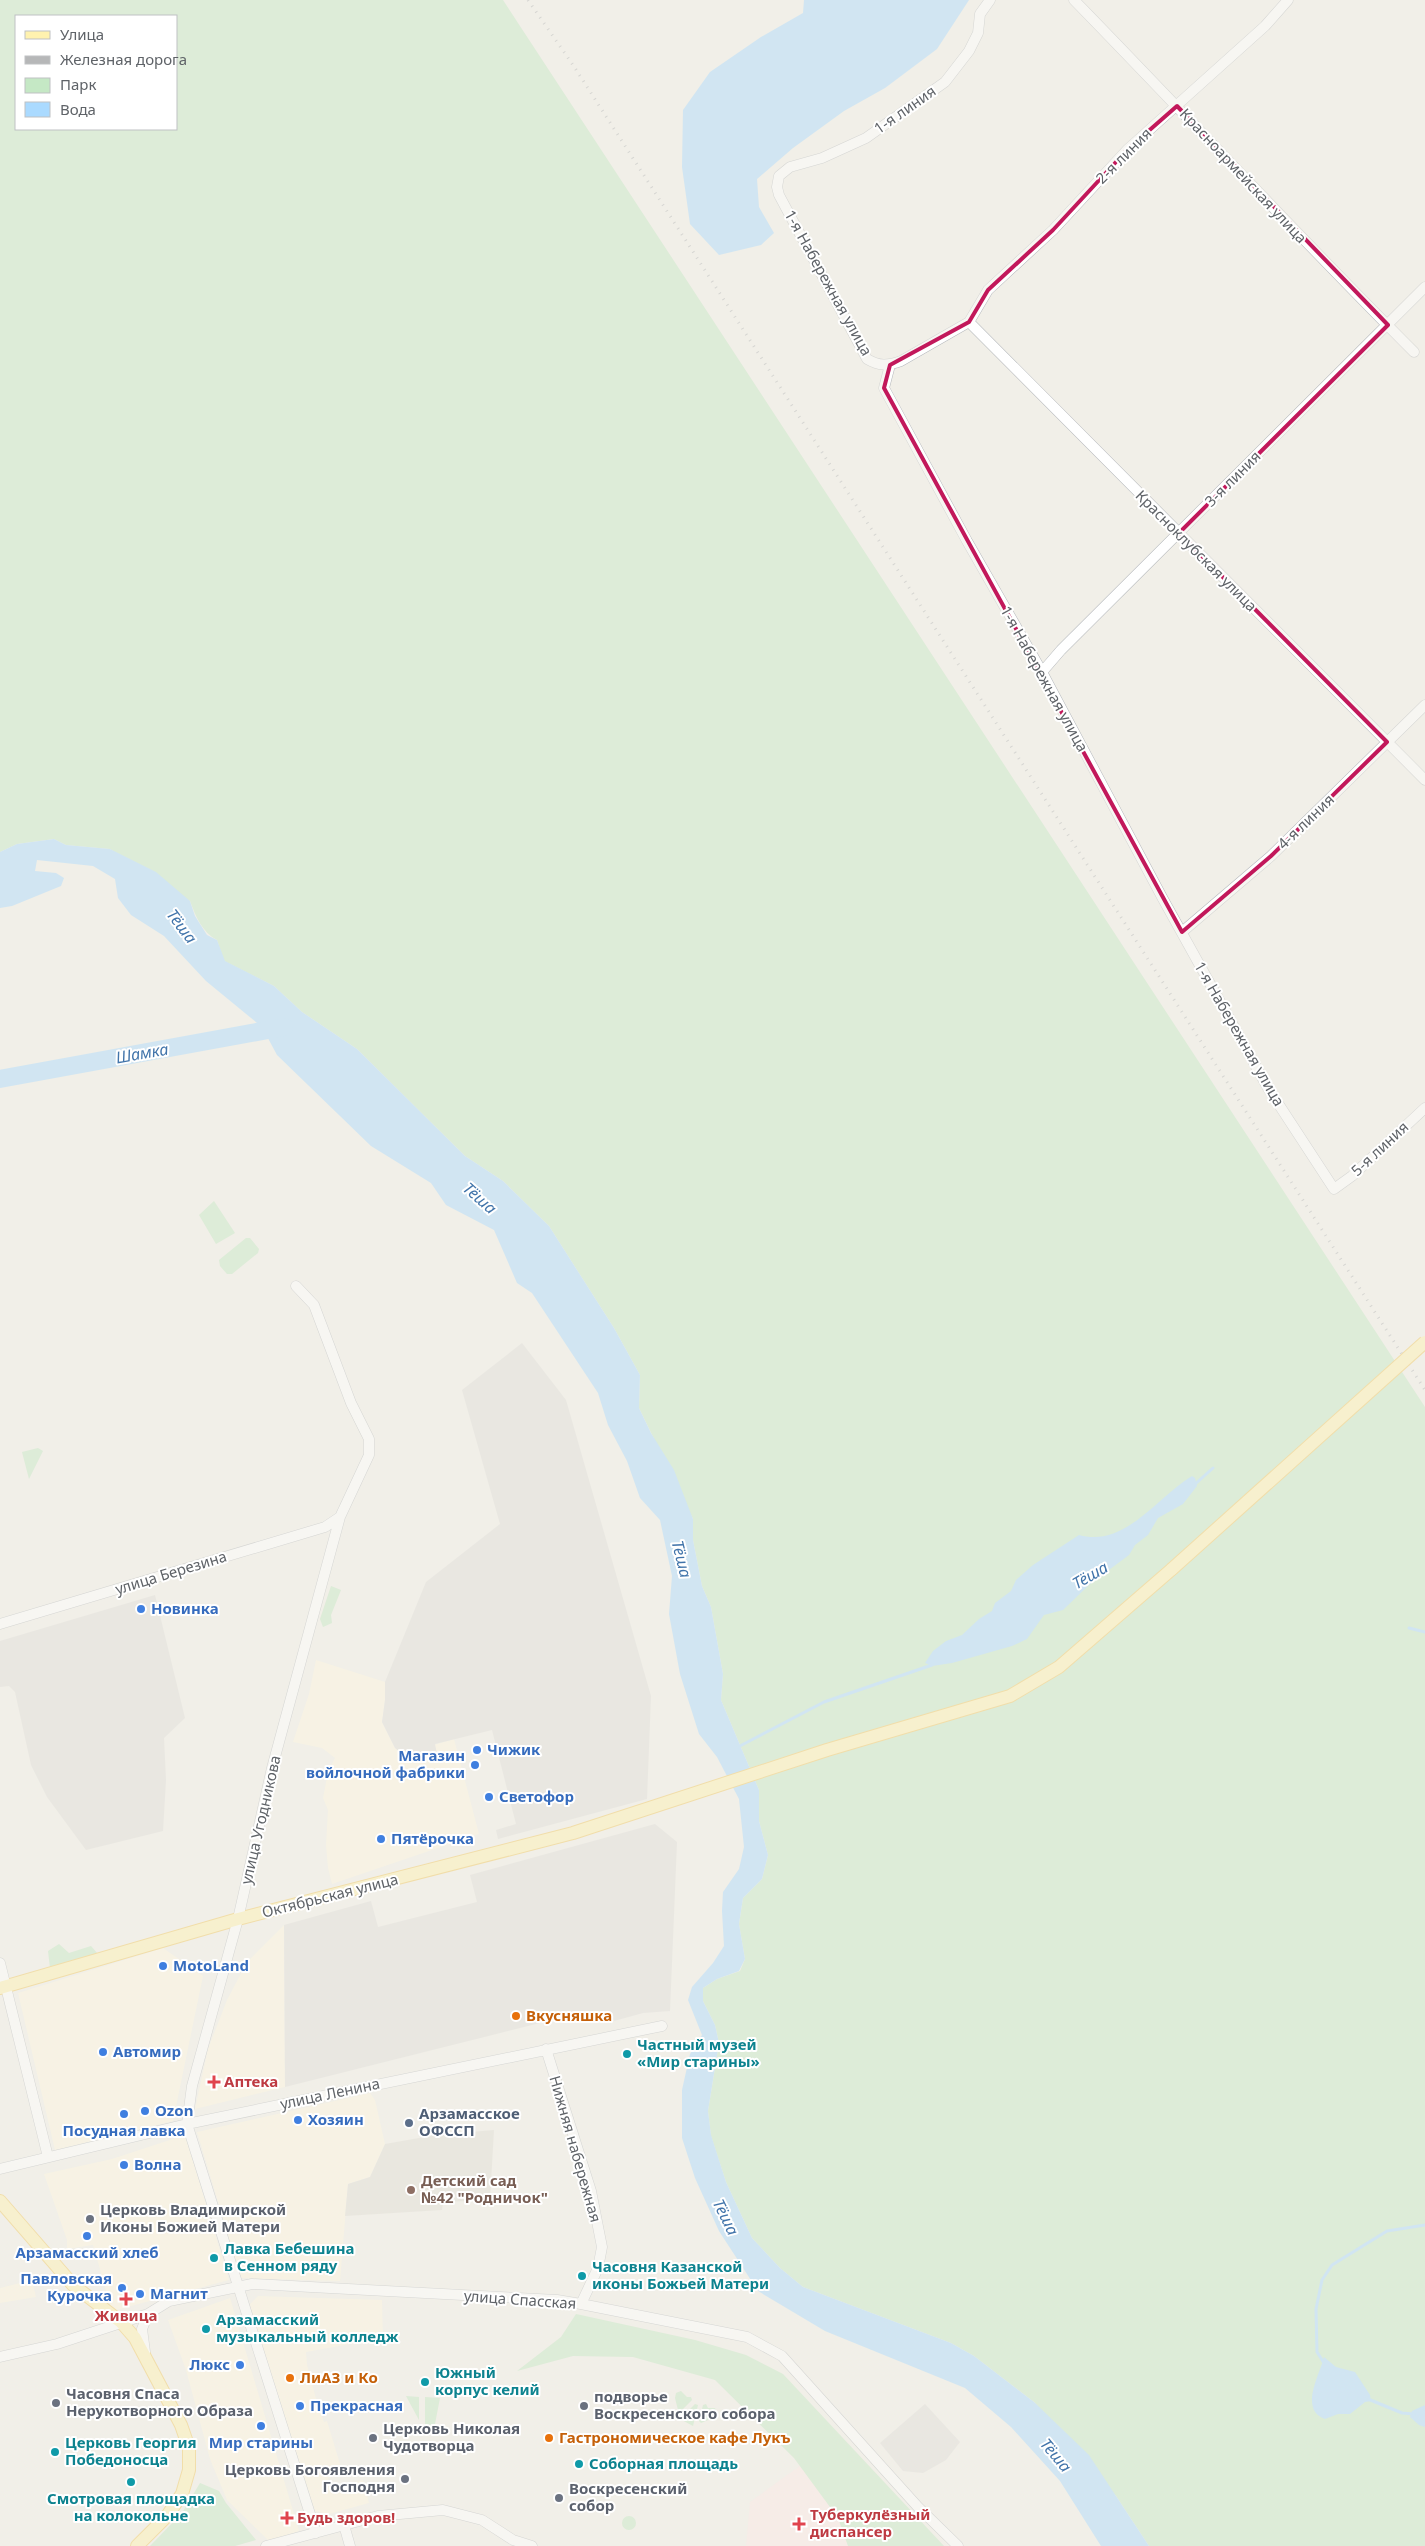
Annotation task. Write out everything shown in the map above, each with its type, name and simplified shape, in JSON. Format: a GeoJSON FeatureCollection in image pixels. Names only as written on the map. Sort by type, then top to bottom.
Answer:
{"type":"FeatureCollection","features":[{"type":"Feature","properties":{"kind":"main road","name":"Октябрьская улица"},"geometry":{"type":"LineString","coordinates":[[3,1987],[238,1919],[573,1833],[661,1806],[827,1750],[1010,1696],[1059,1667],[1172,1569],[1425,1342]]}},
{"type":"Feature","properties":{"kind":"main road"},"geometry":{"type":"LineString","coordinates":[[0,2201],[73,2285],[121,2322],[135,2338],[181,2425],[189,2448],[189,2470],[182,2494],[167,2516],[137,2546]]}},
{"type":"Feature","properties":{"kind":"street","name":"1-я линия"},"geometry":{"type":"LineString","coordinates":[[779,176],[790,167],[822,158],[866,138],[945,82],[969,51],[978,32],[980,14],[990,0]]}},
{"type":"Feature","properties":{"kind":"street","name":"Красноармейская улица"},"geometry":{"type":"LineString","coordinates":[[1074,0],[1178,106],[1311,249],[1414,352]]}},
{"type":"Feature","properties":{"kind":"street","name":"2-я линия"},"geometry":{"type":"LineString","coordinates":[[969,322],[988,290],[1052,230],[1128,149],[1265,26],[1288,0]]}},
{"type":"Feature","properties":{"kind":"street","name":"1-я Набережная улица"},"geometry":{"type":"LineString","coordinates":[[779,176],[777,187],[780,195],[867,359],[878,365],[890,365],[884,388],[967,541],[1042,672],[1268,1088],[1334,1188]]}},
{"type":"Feature","properties":{"kind":"street","name":"3-я линия"},"geometry":{"type":"LineString","coordinates":[[1042,672],[1060,650],[1425,287]]}},
{"type":"Feature","properties":{"kind":"street"},"geometry":{"type":"LineString","coordinates":[[890,365],[969,322]]}},
{"type":"Feature","properties":{"kind":"street","name":"Красноклубская улица"},"geometry":{"type":"LineString","coordinates":[[969,322],[1425,780]]}},
{"type":"Feature","properties":{"kind":"street","name":"4-я линия"},"geometry":{"type":"LineString","coordinates":[[1182,932],[1270,856],[1425,706]]}},
{"type":"Feature","properties":{"kind":"street","name":"5-я линия"},"geometry":{"type":"LineString","coordinates":[[1334,1188],[1352,1176],[1425,1108]]}},
{"type":"Feature","properties":{"kind":"street"},"geometry":{"type":"LineString","coordinates":[[296,1286],[314,1305],[351,1403],[369,1439],[369,1456],[340,1517]]}},
{"type":"Feature","properties":{"kind":"street","name":"улица Березина"},"geometry":{"type":"LineString","coordinates":[[0,1624],[325,1527],[340,1517]]}},
{"type":"Feature","properties":{"kind":"street","name":"улица Угодникова"},"geometry":{"type":"LineString","coordinates":[[187,2124],[192,2086],[238,1919],[272,1768],[340,1517]]}},
{"type":"Feature","properties":{"kind":"street"},"geometry":{"type":"LineString","coordinates":[[0,1963],[3,1987],[48,2157]]}},
{"type":"Feature","properties":{"kind":"street","name":"улица Ленина"},"geometry":{"type":"LineString","coordinates":[[0,2169],[187,2124],[662,2026]]}},
{"type":"Feature","properties":{"kind":"street","name":"Нижняя набережная"},"geometry":{"type":"LineString","coordinates":[[546,2049],[590,2191],[602,2247],[598,2268],[581,2304]]}},
{"type":"Feature","properties":{"kind":"street"},"geometry":{"type":"LineString","coordinates":[[187,2124],[240,2286],[316,2533]]}},
{"type":"Feature","properties":{"kind":"street","name":"улица Спасская"},"geometry":{"type":"LineString","coordinates":[[1,2357],[57,2344],[148,2314],[169,2302],[240,2286],[267,2285],[557,2300],[581,2304],[747,2337],[782,2356],[918,2507],[958,2546]]}},
{"type":"Feature","properties":{"kind":"street"},"geometry":{"type":"LineString","coordinates":[[148,2314],[142,2329],[144,2348],[151,2368]]}},
{"type":"Feature","properties":{"kind":"street"},"geometry":{"type":"LineString","coordinates":[[266,2546],[378,2516],[443,2510],[482,2520],[512,2540],[532,2546]]}},
{"type":"Feature","properties":{"kind":"street"},"geometry":{"type":"LineString","coordinates":[[344,2526],[350,2546]]}},
{"type":"Feature","properties":{"kind":"highlighted area"},"geometry":{"type":"Polygon","coordinates":[[[1177,106],[1388,325],[1179,533],[1387,742],[1271,856],[1182,932],[884,388],[890,365],[969,322],[988,290],[1053,230],[1128,149],[1177,106]]]}},
{"type":"Feature","properties":{"kind":"shaded area"},"geometry":{"type":"Polygon","coordinates":[[[522,1343],[566,1400],[651,1696],[647,1799],[498,1839],[496,1830],[516,1824],[492,1730],[435,1744],[437,1754],[415,1760],[408,1759],[395,1748],[382,1722],[385,1682],[426,1582],[500,1524],[462,1390],[522,1343]]]}},
{"type":"Feature","properties":{"kind":"shaded area"},"geometry":{"type":"Polygon","coordinates":[[[155,1595],[185,1718],[164,1738],[166,1780],[163,1831],[86,1850],[47,1797],[31,1765],[15,1692],[9,1686],[0,1687],[0,1641],[155,1595]]]}},
{"type":"Feature","properties":{"kind":"shaded area"},"geometry":{"type":"Polygon","coordinates":[[[316,1660],[385,1682],[382,1722],[395,1748],[437,1754],[434,1745],[454,1739],[479,1834],[332,1884],[328,1868],[326,1845],[328,1810],[323,1798],[328,1772],[335,1758],[322,1748],[293,1742],[309,1694],[316,1660]]]}},
{"type":"Feature","properties":{"kind":"shaded area"},"geometry":{"type":"Polygon","coordinates":[[[655,1824],[677,1842],[670,2011],[643,2013],[614,2021],[610,2015],[588,2014],[564,2017],[285,2087],[284,1925],[371,1901],[378,1927],[477,1902],[470,1875],[655,1824]]]}},
{"type":"Feature","properties":{"kind":"shaded area"},"geometry":{"type":"Polygon","coordinates":[[[284,1925],[285,2087],[195,2109],[208,2049],[227,2000],[247,1962],[284,1925]]]}},
{"type":"Feature","properties":{"kind":"shaded area"},"geometry":{"type":"Polygon","coordinates":[[[163,1948],[203,1976],[173,2121],[55,2150],[18,1993],[163,1948]]]}},
{"type":"Feature","properties":{"kind":"shaded area"},"geometry":{"type":"Polygon","coordinates":[[[370,2093],[375,2100],[385,2144],[370,2177],[348,2184],[340,2281],[241,2278],[197,2132],[370,2093]]]}},
{"type":"Feature","properties":{"kind":"shaded area"},"geometry":{"type":"Polygon","coordinates":[[[494,2130],[490,2200],[443,2202],[442,2210],[345,2216],[348,2184],[370,2177],[385,2144],[436,2135],[494,2130]]]}},
{"type":"Feature","properties":{"kind":"shaded area"},"geometry":{"type":"Polygon","coordinates":[[[185,2135],[229,2280],[112,2311],[93,2245],[67,2249],[67,2240],[44,2174],[112,2159],[185,2135]]]}},
{"type":"Feature","properties":{"kind":"shaded area"},"geometry":{"type":"Polygon","coordinates":[[[32,2280],[36,2297],[0,2303],[0,2288],[32,2280]]]}},
{"type":"Feature","properties":{"kind":"shaded area"},"geometry":{"type":"Polygon","coordinates":[[[258,2296],[382,2300],[383,2338],[306,2352],[307,2365],[318,2406],[324,2422],[327,2421],[343,2474],[328,2478],[331,2488],[363,2480],[369,2503],[329,2514],[315,2511],[249,2305],[258,2296]]]}},
{"type":"Feature","properties":{"kind":"shaded area"},"geometry":{"type":"Polygon","coordinates":[[[230,2298],[299,2531],[269,2541],[227,2500],[210,2459],[186,2370],[168,2320],[230,2298]]]}},
{"type":"Feature","properties":{"kind":"shaded area"},"geometry":{"type":"Polygon","coordinates":[[[925,2404],[960,2442],[946,2460],[923,2473],[903,2471],[880,2443],[925,2404]]]}},
{"type":"Feature","properties":{"kind":"shaded area","name":"Туберкулёзный диспансер"},"geometry":{"type":"Polygon","coordinates":[[[804,2463],[867,2546],[746,2546],[750,2502],[804,2463]]]}},
{"type":"Feature","properties":{"kind":"green space"},"geometry":{"type":"Polygon","coordinates":[[[0,0],[503,0],[1425,1407],[1425,2546],[1149,2546],[1116,2496],[1034,2402],[974,2356],[951,2343],[803,2287],[780,2268],[752,2238],[726,2182],[711,2136],[708,2111],[719,2043],[715,2025],[703,2001],[703,1988],[717,1979],[740,1971],[745,1959],[739,1924],[743,1898],[762,1879],[768,1855],[759,1821],[759,1790],[721,1700],[723,1674],[711,1607],[702,1586],[693,1540],[693,1519],[639,1408],[640,1375],[614,1328],[549,1226],[503,1181],[465,1156],[357,1049],[302,1012],[274,986],[224,961],[217,940],[203,928],[190,901],[110,849],[66,845],[54,839],[17,844],[0,852],[0,0]]]}},
{"type":"Feature","properties":{"kind":"green space"},"geometry":{"type":"Polygon","coordinates":[[[214,1201],[235,1233],[216,1244],[199,1215],[214,1201]]]}},
{"type":"Feature","properties":{"kind":"green space"},"geometry":{"type":"Polygon","coordinates":[[[246,1238],[250,1238],[259,1249],[258,1253],[232,1274],[227,1274],[220,1266],[219,1260],[246,1238]]]}},
{"type":"Feature","properties":{"kind":"green space"},"geometry":{"type":"Polygon","coordinates":[[[38,1448],[43,1451],[29,1479],[22,1452],[38,1448]]]}},
{"type":"Feature","properties":{"kind":"green space"},"geometry":{"type":"Polygon","coordinates":[[[331,1586],[341,1590],[331,1615],[332,1623],[323,1627],[320,1619],[331,1586]]]}},
{"type":"Feature","properties":{"kind":"green space"},"geometry":{"type":"Polygon","coordinates":[[[59,1944],[69,1953],[91,1946],[98,1954],[50,1968],[48,1951],[59,1944]]]}},
{"type":"Feature","properties":{"kind":"green space"},"geometry":{"type":"Polygon","coordinates":[[[576,2314],[695,2340],[746,2355],[783,2374],[944,2546],[848,2546],[838,2518],[794,2458],[715,2380],[633,2357],[573,2356],[517,2371],[561,2337],[576,2314]]]}},
{"type":"Feature","properties":{"kind":"green space"},"geometry":{"type":"Polygon","coordinates":[[[681,2391],[687,2397],[691,2397],[692,2400],[681,2411],[678,2410],[675,2398],[676,2393],[681,2391]]]}},
{"type":"Feature","properties":{"kind":"green space"},"geometry":{"type":"Polygon","coordinates":[[[406,2396],[419,2397],[419,2420],[406,2396]]]}},
{"type":"Feature","properties":{"kind":"green space"},"geometry":{"type":"Polygon","coordinates":[[[425,2397],[440,2398],[434,2429],[425,2430],[425,2397]]]}},
{"type":"Feature","properties":{"kind":"green space"},"geometry":{"type":"Polygon","coordinates":[[[695,2404],[698,2405],[693,2426],[680,2419],[695,2404]]]}},
{"type":"Feature","properties":{"kind":"green space"},"geometry":{"type":"Polygon","coordinates":[[[706,2404],[708,2408],[715,2408],[717,2413],[715,2417],[701,2423],[699,2421],[703,2405],[706,2404]]]}},
{"type":"Feature","properties":{"kind":"green space"},"geometry":{"type":"Polygon","coordinates":[[[200,2483],[219,2491],[226,2503],[256,2540],[235,2546],[150,2546],[182,2513],[200,2483]]]}},
{"type":"Feature","properties":{"kind":"green space"},"geometry":{"type":"Polygon","coordinates":[[[629,2516],[634,2518],[636,2523],[634,2528],[629,2530],[624,2528],[622,2523],[624,2518],[629,2516]]]}},
{"type":"Feature","properties":{"kind":"water"},"geometry":{"type":"Polygon","coordinates":[[[804,0],[969,0],[937,49],[885,88],[844,111],[793,148],[757,179],[759,207],[774,233],[761,245],[719,255],[690,224],[682,167],[683,110],[710,72],[761,37],[803,13],[804,0]]]}},
{"type":"Feature","properties":{"kind":"water"},"geometry":{"type":"Polygon","coordinates":[[[54,839],[66,845],[110,849],[156,872],[190,901],[195,916],[207,935],[217,940],[225,961],[274,986],[302,1012],[357,1049],[465,1156],[503,1181],[549,1226],[614,1328],[640,1375],[639,1408],[651,1433],[674,1470],[693,1519],[693,1540],[702,1586],[711,1607],[723,1674],[721,1700],[759,1790],[759,1821],[768,1855],[762,1879],[743,1898],[739,1924],[745,1959],[739,1971],[717,1979],[703,1988],[703,2001],[715,2025],[719,2043],[708,2111],[711,2135],[726,2182],[752,2238],[780,2268],[803,2287],[951,2343],[974,2356],[1034,2402],[1089,2455],[1149,2546],[1101,2546],[1060,2481],[1011,2427],[965,2388],[825,2331],[758,2291],[719,2231],[695,2178],[682,2138],[682,2090],[690,2054],[702,2035],[688,2000],[692,1987],[713,1963],[724,1946],[723,1892],[739,1869],[744,1847],[739,1799],[717,1757],[699,1734],[680,1674],[669,1614],[672,1576],[660,1520],[640,1498],[627,1461],[608,1425],[598,1393],[532,1293],[517,1283],[494,1230],[446,1205],[431,1183],[371,1146],[277,1055],[262,1027],[206,981],[164,936],[131,915],[118,898],[115,879],[93,866],[37,860],[35,871],[56,873],[64,878],[61,886],[12,906],[0,908],[0,852],[17,844],[54,839]]]}},
{"type":"Feature","properties":{"kind":"water"},"geometry":{"type":"Polygon","coordinates":[[[1192,1476],[1195,1478],[1197,1486],[1183,1504],[1158,1518],[1148,1535],[1135,1545],[1129,1555],[1090,1584],[1063,1610],[1044,1615],[1027,1639],[1012,1646],[952,1663],[932,1666],[925,1663],[933,1651],[946,1641],[962,1635],[979,1619],[992,1611],[995,1603],[1011,1591],[1016,1580],[1033,1565],[1079,1535],[1096,1537],[1126,1528],[1192,1476]]]}},
{"type":"Feature","properties":{"kind":"water"},"geometry":{"type":"Polygon","coordinates":[[[1324,2357],[1336,2367],[1355,2372],[1370,2395],[1371,2401],[1365,2402],[1350,2414],[1338,2414],[1325,2419],[1317,2414],[1313,2408],[1313,2390],[1324,2357]]]}},
{"type":"Feature","properties":{"kind":"water"},"geometry":{"type":"Polygon","coordinates":[[[1425,2405],[1425,2427],[1419,2425],[1410,2417],[1412,2411],[1425,2405]]]}},
{"type":"Feature","properties":{"kind":"waterway","name":"Шамка"},"geometry":{"type":"LineString","coordinates":[[0,1079],[284,1027]]}},
{"type":"Feature","properties":{"kind":"waterway","name":"Тёша"},"geometry":{"type":"LineString","coordinates":[[1193,1486],[1213,1468]]}},
{"type":"Feature","properties":{"kind":"waterway"},"geometry":{"type":"LineString","coordinates":[[1409,1628],[1425,1632]]}},
{"type":"Feature","properties":{"kind":"waterway","name":"Тёша"},"geometry":{"type":"LineString","coordinates":[[736,1748],[824,1702],[932,1665]]}},
{"type":"Feature","properties":{"kind":"waterway"},"geometry":{"type":"LineString","coordinates":[[1324,2363],[1317,2352],[1316,2309],[1322,2280],[1332,2265],[1387,2231],[1425,2225]]}},
{"type":"Feature","properties":{"kind":"waterway"},"geometry":{"type":"LineString","coordinates":[[1368,2399],[1402,2413],[1414,2414]]}},
{"type":"Feature","properties":{"kind":"railway"},"geometry":{"type":"LineString","coordinates":[[528,0],[573,65],[1425,1390]]}},
{"type":"Feature","properties":{"kind":"place","name":"Новинка"},"geometry":{"type":"Point","coordinates":[141,1609]}},
{"type":"Feature","properties":{"kind":"place","name":"Чижик"},"geometry":{"type":"Point","coordinates":[477,1750]}},
{"type":"Feature","properties":{"kind":"place","name":"Магазин войлочной фабрики"},"geometry":{"type":"Point","coordinates":[475,1765]}},
{"type":"Feature","properties":{"kind":"place","name":"Светофор"},"geometry":{"type":"Point","coordinates":[489,1797]}},
{"type":"Feature","properties":{"kind":"place","name":"Пятёрочка"},"geometry":{"type":"Point","coordinates":[381,1839]}},
{"type":"Feature","properties":{"kind":"place","name":"MotoLand"},"geometry":{"type":"Point","coordinates":[163,1966]}},
{"type":"Feature","properties":{"kind":"place","name":"Вкусняшка"},"geometry":{"type":"Point","coordinates":[516,2016]}},
{"type":"Feature","properties":{"kind":"place","name":"Автомир"},"geometry":{"type":"Point","coordinates":[103,2052]}},
{"type":"Feature","properties":{"kind":"place","name":"Частный музей «Мир старины»"},"geometry":{"type":"Point","coordinates":[627,2054]}},
{"type":"Feature","properties":{"kind":"place","name":"Аптека"},"geometry":{"type":"Point","coordinates":[214,2082]}},
{"type":"Feature","properties":{"kind":"place","name":"Ozon"},"geometry":{"type":"Point","coordinates":[145,2111]}},
{"type":"Feature","properties":{"kind":"place","name":"Посудная лавка"},"geometry":{"type":"Point","coordinates":[124,2114]}},
{"type":"Feature","properties":{"kind":"place","name":"Хозяин"},"geometry":{"type":"Point","coordinates":[298,2120]}},
{"type":"Feature","properties":{"kind":"place","name":"Арзамасское ОФССП"},"geometry":{"type":"Point","coordinates":[409,2123]}},
{"type":"Feature","properties":{"kind":"place","name":"Волна"},"geometry":{"type":"Point","coordinates":[124,2165]}},
{"type":"Feature","properties":{"kind":"place","name":"Детский сад №42 \"Родничок\""},"geometry":{"type":"Point","coordinates":[411,2190]}},
{"type":"Feature","properties":{"kind":"place","name":"Церковь Владимирской Иконы Божией Матери"},"geometry":{"type":"Point","coordinates":[90,2219]}},
{"type":"Feature","properties":{"kind":"place","name":"Арзамасский хлеб"},"geometry":{"type":"Point","coordinates":[87,2236]}},
{"type":"Feature","properties":{"kind":"place","name":"Лавка Бебешина в Сенном ряду"},"geometry":{"type":"Point","coordinates":[214,2258]}},
{"type":"Feature","properties":{"kind":"place","name":"Часовня Казанской иконы Божьей Матери"},"geometry":{"type":"Point","coordinates":[582,2276]}},
{"type":"Feature","properties":{"kind":"place","name":"Павловская Курочка"},"geometry":{"type":"Point","coordinates":[122,2288]}},
{"type":"Feature","properties":{"kind":"place","name":"Магнит"},"geometry":{"type":"Point","coordinates":[140,2294]}},
{"type":"Feature","properties":{"kind":"place","name":"Живица"},"geometry":{"type":"Point","coordinates":[126,2299]}},
{"type":"Feature","properties":{"kind":"place","name":"Арзамасский музыкальный колледж"},"geometry":{"type":"Point","coordinates":[206,2329]}},
{"type":"Feature","properties":{"kind":"place","name":"Люкс"},"geometry":{"type":"Point","coordinates":[240,2365]}},
{"type":"Feature","properties":{"kind":"place","name":"ЛиАЗ и Ко"},"geometry":{"type":"Point","coordinates":[290,2378]}},
{"type":"Feature","properties":{"kind":"place","name":"Южный корпус келий"},"geometry":{"type":"Point","coordinates":[425,2382]}},
{"type":"Feature","properties":{"kind":"place","name":"Часовня Спаса Нерукотворного Образа"},"geometry":{"type":"Point","coordinates":[56,2403]}},
{"type":"Feature","properties":{"kind":"place","name":"Прекрасная"},"geometry":{"type":"Point","coordinates":[300,2406]}},
{"type":"Feature","properties":{"kind":"place","name":"подворье Воскресенского собора"},"geometry":{"type":"Point","coordinates":[584,2406]}},
{"type":"Feature","properties":{"kind":"place","name":"Мир старины"},"geometry":{"type":"Point","coordinates":[261,2426]}},
{"type":"Feature","properties":{"kind":"place","name":"Церковь Николая Чудотворца"},"geometry":{"type":"Point","coordinates":[373,2438]}},
{"type":"Feature","properties":{"kind":"place","name":"Гастрономическое кафе Лукъ"},"geometry":{"type":"Point","coordinates":[549,2438]}},
{"type":"Feature","properties":{"kind":"place","name":"Церковь Георгия Победоносца"},"geometry":{"type":"Point","coordinates":[55,2452]}},
{"type":"Feature","properties":{"kind":"place","name":"Соборная площадь"},"geometry":{"type":"Point","coordinates":[579,2464]}},
{"type":"Feature","properties":{"kind":"place","name":"Церковь Богоявления Господня"},"geometry":{"type":"Point","coordinates":[405,2479]}},
{"type":"Feature","properties":{"kind":"place","name":"Смотровая площадка на колокольне"},"geometry":{"type":"Point","coordinates":[131,2482]}},
{"type":"Feature","properties":{"kind":"place","name":"Воскресенский собор"},"geometry":{"type":"Point","coordinates":[559,2498]}},
{"type":"Feature","properties":{"kind":"place","name":"Будь здоров!"},"geometry":{"type":"Point","coordinates":[287,2518]}},
{"type":"Feature","properties":{"kind":"place","name":"Туберкулёзный диспансер"},"geometry":{"type":"Point","coordinates":[799,2524]}}]}
